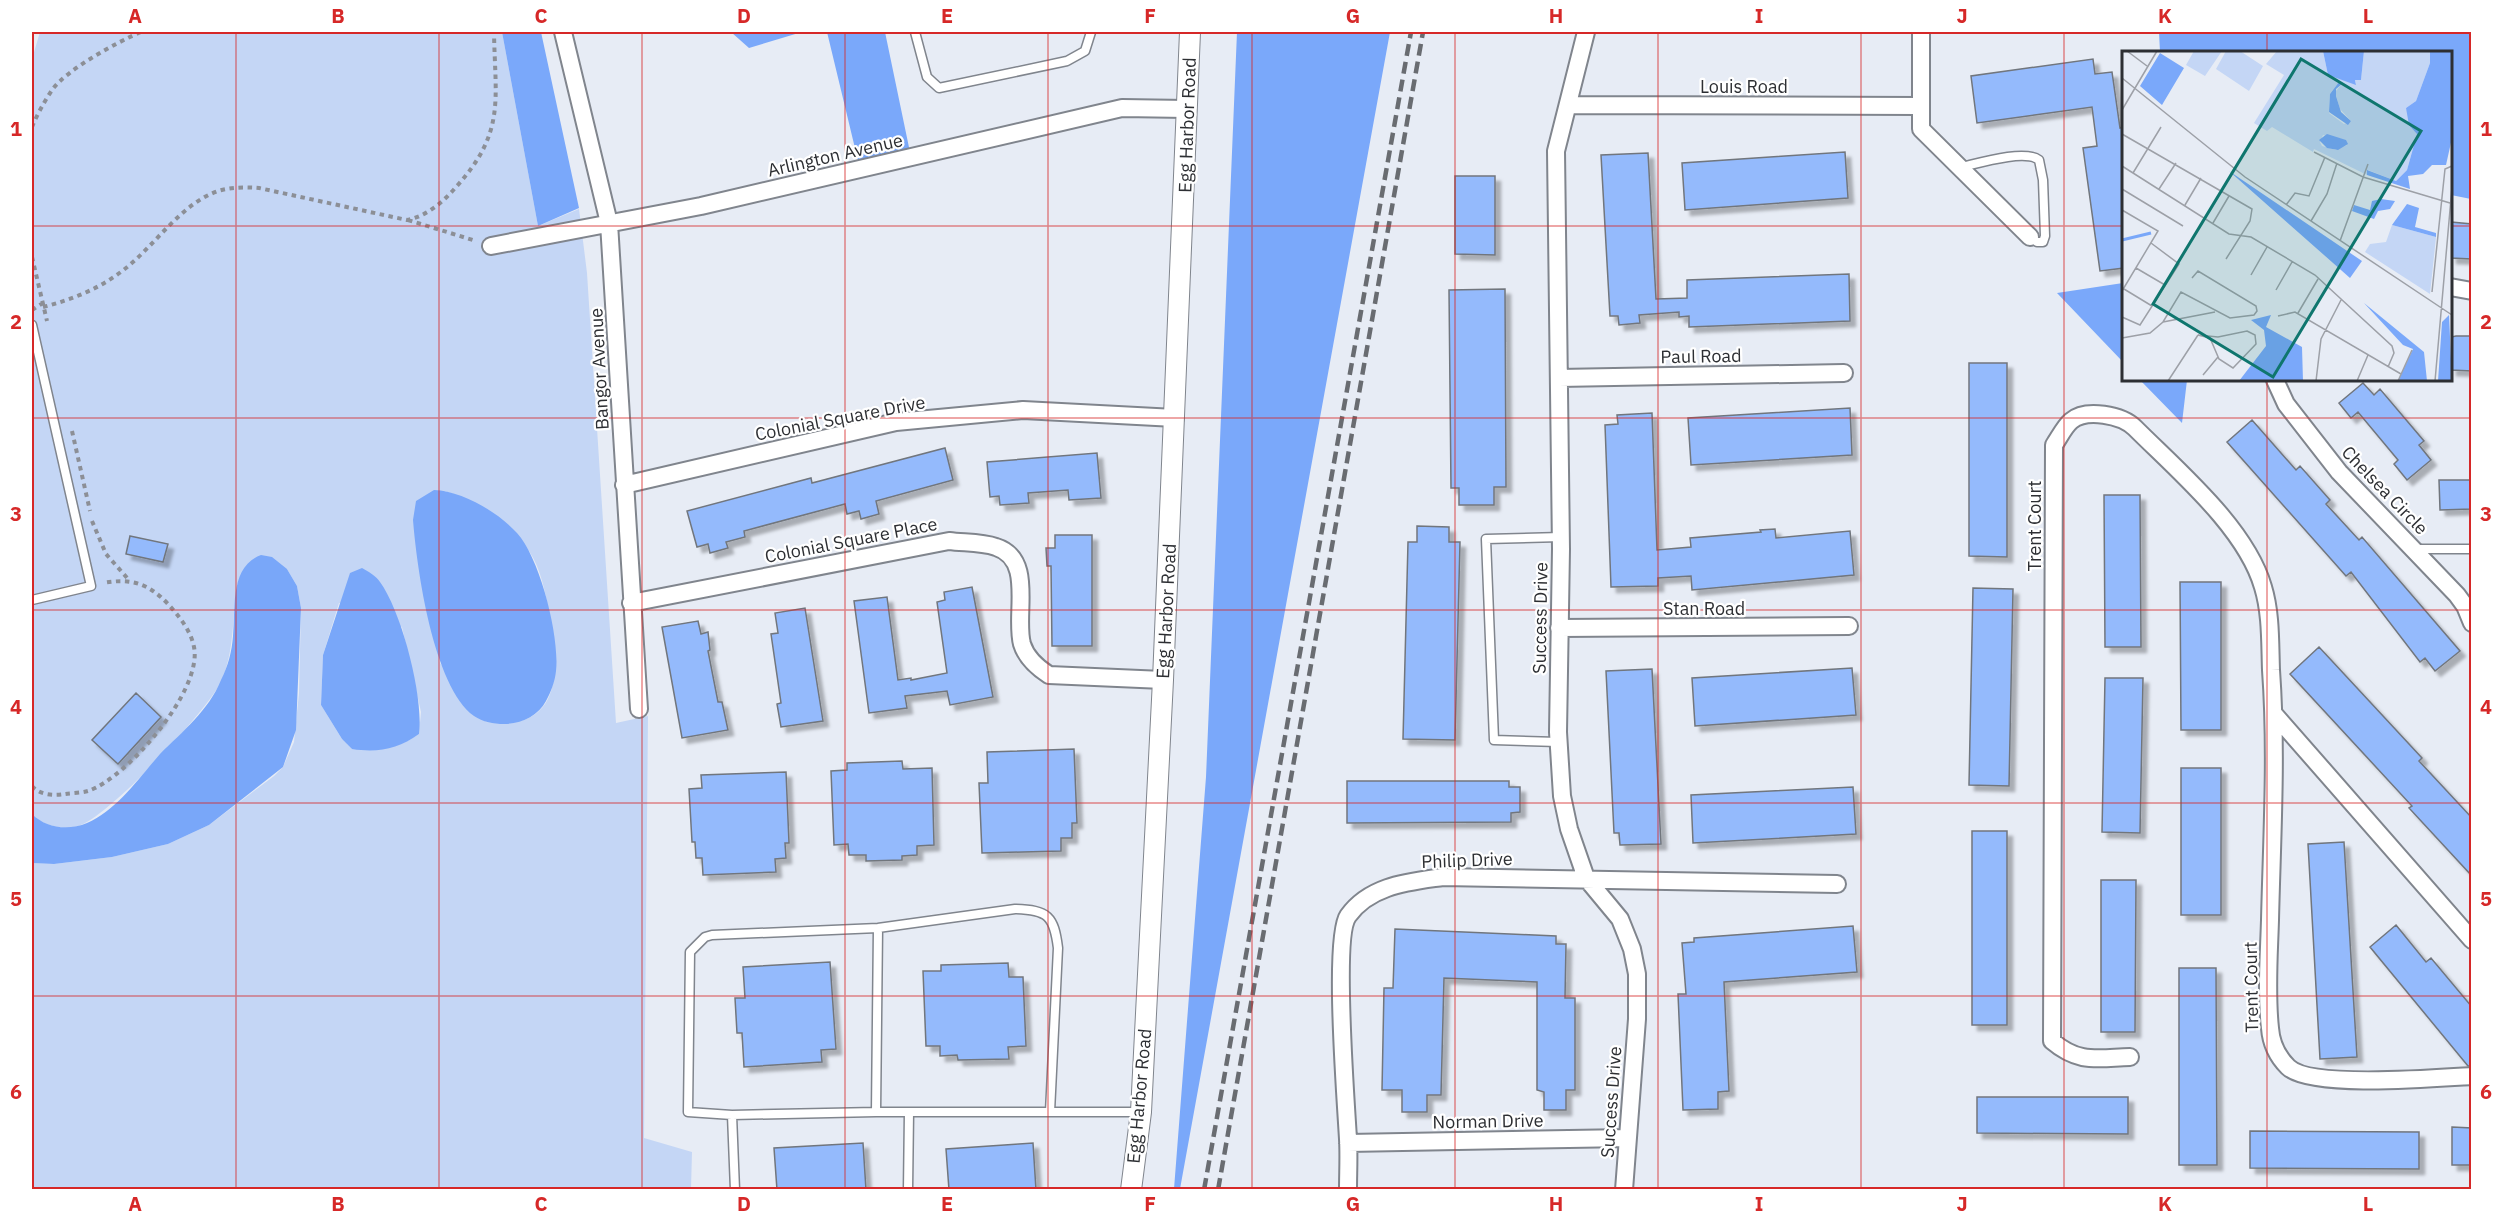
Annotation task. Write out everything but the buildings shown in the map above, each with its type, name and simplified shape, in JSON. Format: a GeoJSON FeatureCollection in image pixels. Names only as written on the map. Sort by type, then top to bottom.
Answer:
{"type":"FeatureCollection","features":[{"type":"Feature","properties":{"kind":"street","name":"Bangor Avenue"},"geometry":{"type":"LineString","coordinates":[[563,32],[609,223],[639,709]]}},
{"type":"Feature","properties":{"kind":"street","name":"Egg Harbor Road"},"geometry":{"type":"LineString","coordinates":[[1131,1190],[1141,1112],[1175,418],[1190,32]]}},
{"type":"Feature","properties":{"kind":"street","name":"Success Drive"},"geometry":{"type":"LineString","coordinates":[[1586,32],[1556,151],[1561,537],[1558,742],[1562,796],[1569,829],[1586,878],[1620,919],[1632,949],[1637,974],[1637,1019],[1624,1190]]}},
{"type":"Feature","properties":{"kind":"street"},"geometry":{"type":"LineString","coordinates":[[1921,32],[1921,129],[1962,167],[2007,217],[2030,237]]}},
{"type":"Feature","properties":{"kind":"street","name":"Louis Road"},"geometry":{"type":"LineString","coordinates":[[1568,105],[1920,106]]}},
{"type":"Feature","properties":{"kind":"street","name":"Arlington Avenue"},"geometry":{"type":"LineString","coordinates":[[491,246],[701,206],[1122,108],[1187,109]]}},
{"type":"Feature","properties":{"kind":"street"},"geometry":{"type":"LineString","coordinates":[[2452,287],[2472,291]]}},
{"type":"Feature","properties":{"kind":"street","name":"Paul Road"},"geometry":{"type":"LineString","coordinates":[[1559,378],[1844,373]]}},
{"type":"Feature","properties":{"kind":"street","name":"Chelsea Circle"},"geometry":{"type":"LineString","coordinates":[[2275,381],[2286,404],[2338,472],[2468,605],[2472,623]]}},
{"type":"Feature","properties":{"kind":"street","name":"Colonial Square Drive"},"geometry":{"type":"LineString","coordinates":[[624,485],[896,422],[1023,410],[1175,418]]}},
{"type":"Feature","properties":{"kind":"street","name":"Trent Court"},"geometry":{"type":"LineString","coordinates":[[2130,1057],[2088,1058],[2066,1053],[2052,1041],[2054,445],[2071,421],[2083,416],[2098,415],[2115,417],[2132,425],[2209,502],[2247,549],[2264,587],[2269,619],[2274,715],[2269,950],[2270,1028],[2274,1048],[2289,1068],[2302,1075],[2333,1079],[2388,1080],[2472,1076]]}},
{"type":"Feature","properties":{"kind":"street","name":"Colonial Square Place"},"geometry":{"type":"LineString","coordinates":[[631,603],[949,541],[997,547],[1010,555],[1020,571],[1022,644],[1036,666],[1049,675],[1163,680]]}},
{"type":"Feature","properties":{"kind":"street","name":"Stan Road"},"geometry":{"type":"LineString","coordinates":[[1559,628],[1849,626]]}},
{"type":"Feature","properties":{"kind":"street"},"geometry":{"type":"LineString","coordinates":[[2274,715],[2472,940]]}},
{"type":"Feature","properties":{"kind":"street","name":"Philip Drive"},"geometry":{"type":"LineString","coordinates":[[1347,1190],[1348,1143],[1340,961],[1346,918],[1359,904],[1391,885],[1443,877],[1837,884]]}},
{"type":"Feature","properties":{"kind":"street","name":"Norman Drive"},"geometry":{"type":"LineString","coordinates":[[1348,1143],[1628,1138]]}},
{"type":"Feature","properties":{"kind":"lane"},"geometry":{"type":"LineString","coordinates":[[915,32],[927,77],[939,88],[1067,61],[1085,51],[1091,32]]}},
{"type":"Feature","properties":{"kind":"lane"},"geometry":{"type":"LineString","coordinates":[[1962,167],[1994,159],[2028,156],[2039,160],[2043,180],[2045,236],[2043,242],[2037,242],[2030,237]]}},
{"type":"Feature","properties":{"kind":"lane"},"geometry":{"type":"LineString","coordinates":[[32,325],[91,586],[32,600]]}},
{"type":"Feature","properties":{"kind":"lane"},"geometry":{"type":"LineString","coordinates":[[1558,742],[1494,740],[1486,539],[1561,537]]}},
{"type":"Feature","properties":{"kind":"lane"},"geometry":{"type":"LineString","coordinates":[[2415,549],[2472,549]]}},
{"type":"Feature","properties":{"kind":"lane"},"geometry":{"type":"LineString","coordinates":[[1050,1112],[1058,948],[1056,927],[1050,917],[1037,910],[1015,909],[878,928],[712,935],[693,947],[690,952],[688,1112],[732,1115],[876,1112],[1050,1112],[1141,1112]]}},
{"type":"Feature","properties":{"kind":"lane"},"geometry":{"type":"LineString","coordinates":[[876,1112],[878,928]]}},
{"type":"Feature","properties":{"kind":"lane"},"geometry":{"type":"LineString","coordinates":[[908,1190],[909,1112]]}},
{"type":"Feature","properties":{"kind":"lane"},"geometry":{"type":"LineString","coordinates":[[732,1115],[735,1190]]}},
{"type":"Feature","properties":{"kind":"path"},"geometry":{"type":"LineString","coordinates":[[32,127],[52,89],[82,65],[141,32]]}},
{"type":"Feature","properties":{"kind":"path"},"geometry":{"type":"LineString","coordinates":[[407,220],[419,217],[449,196],[479,160],[490,138],[496,115],[494,32]]}},
{"type":"Feature","properties":{"kind":"path"},"geometry":{"type":"LineString","coordinates":[[32,310],[43,305],[78,297],[112,278],[143,254],[199,200],[218,191],[238,187],[259,188],[407,220],[491,246]]}},
{"type":"Feature","properties":{"kind":"path"},"geometry":{"type":"LineString","coordinates":[[32,257],[49,330]]}},
{"type":"Feature","properties":{"kind":"path"},"geometry":{"type":"LineString","coordinates":[[69,420],[92,520],[106,554],[129,581]]}},
{"type":"Feature","properties":{"kind":"path"},"geometry":{"type":"LineString","coordinates":[[32,786],[36,791],[56,796],[88,791],[118,772],[160,729],[181,702],[191,676],[195,648],[191,638],[179,616],[154,591],[123,579],[91,586]]}},
{"type":"Feature","properties":{"kind":"shaded area"},"geometry":{"type":"Polygon","coordinates":[[[40,32],[502,32],[538,226],[579,209],[587,273],[616,723],[648,716],[644,1138],[692,1152],[691,1189],[32,1189],[32,863],[54,864],[112,857],[168,844],[209,825],[274,776],[283,767],[294,742],[299,693],[301,608],[297,586],[287,569],[237,584],[231,644],[222,680],[199,714],[179,737],[133,784],[92,819],[78,826],[59,827],[42,822],[32,814],[32,59],[40,32]],[[445,491],[421,573],[440,663],[486,722],[512,723],[530,717],[543,707],[551,692],[555,654],[553,633],[540,573],[529,551],[520,541],[480,508],[445,491]],[[339,603],[323,655],[321,705],[342,739],[352,749],[387,748],[403,743],[419,734],[421,712],[402,627],[339,603]]]}},
{"type":"Feature","properties":{"kind":"shaded area"},"geometry":{"type":"Polygon","coordinates":[[[502,32],[541,32],[579,208],[538,226],[502,32]]]}},
{"type":"Feature","properties":{"kind":"shaded area"},"geometry":{"type":"Polygon","coordinates":[[[731,32],[802,32],[749,48],[731,32]]]}},
{"type":"Feature","properties":{"kind":"shaded area"},"geometry":{"type":"Polygon","coordinates":[[[827,32],[885,32],[911,157],[860,169],[827,32]]]}},
{"type":"Feature","properties":{"kind":"shaded area"},"geometry":{"type":"Polygon","coordinates":[[[1237,32],[1390,32],[1180,1189],[1174,1189],[1206,777],[1237,32]]]}},
{"type":"Feature","properties":{"kind":"shaded area"},"geometry":{"type":"Polygon","coordinates":[[[2159,32],[2471,32],[2471,199],[2452,195],[2452,51],[2160,51],[2159,32]]]}},
{"type":"Feature","properties":{"kind":"shaded area"},"geometry":{"type":"Polygon","coordinates":[[[2122,283],[2122,361],[2057,293],[2122,283]]]}},
{"type":"Feature","properties":{"kind":"shaded area"},"geometry":{"type":"Polygon","coordinates":[[[2141,381],[2187,381],[2182,423],[2141,381]]]}},
{"type":"Feature","properties":{"kind":"shaded area"},"geometry":{"type":"Polygon","coordinates":[[[434,490],[456,494],[479,504],[509,525],[525,545],[541,579],[555,639],[555,679],[543,706],[523,721],[496,724],[474,716],[460,701],[448,680],[438,654],[423,596],[413,520],[416,501],[434,490]]]}},
{"type":"Feature","properties":{"kind":"shaded area"},"geometry":{"type":"Polygon","coordinates":[[[261,555],[272,557],[287,569],[297,586],[301,608],[296,730],[283,767],[209,825],[168,844],[112,857],[54,864],[32,863],[32,814],[58,827],[80,825],[98,817],[127,793],[210,701],[231,653],[236,590],[239,579],[251,561],[261,555]]]}},
{"type":"Feature","properties":{"kind":"shaded area"},"geometry":{"type":"Polygon","coordinates":[[[362,568],[380,582],[396,613],[410,656],[420,718],[419,734],[403,743],[379,750],[352,749],[342,739],[321,705],[323,655],[350,573],[362,568]]]}},
{"type":"Feature","properties":{"kind":"railway"},"geometry":{"type":"LineString","coordinates":[[1204,1190],[1411,32]]}},
{"type":"Feature","properties":{"kind":"railway"},"geometry":{"type":"LineString","coordinates":[[1218,1190],[1423,32]]}}]}
